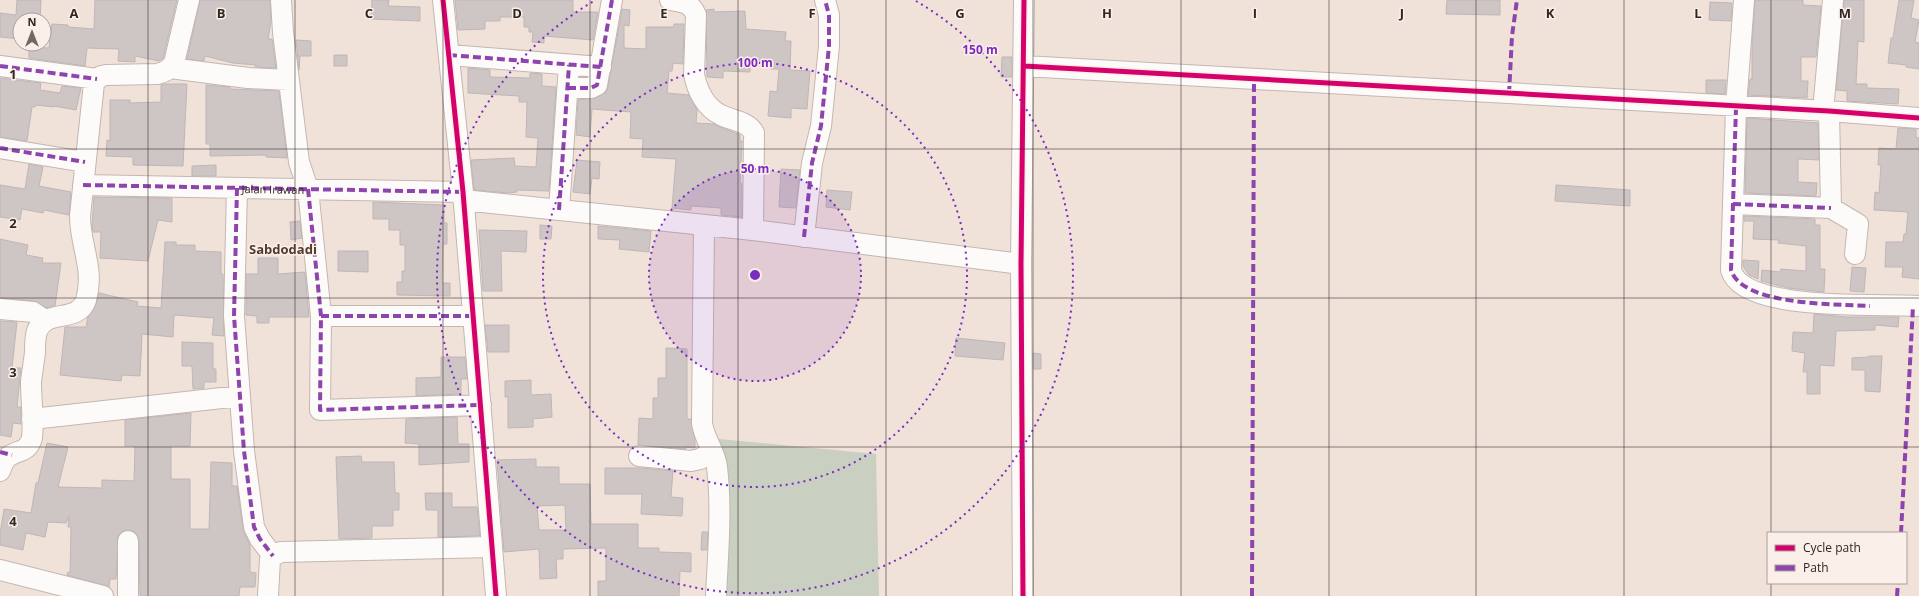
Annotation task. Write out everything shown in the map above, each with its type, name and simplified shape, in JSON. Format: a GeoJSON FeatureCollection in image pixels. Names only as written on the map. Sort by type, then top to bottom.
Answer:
{"type":"FeatureCollection","features":[{"type":"Feature","properties":{"kind":"street"},"geometry":{"type":"LineString","coordinates":[[0,66],[97,79],[106,75],[157,74],[165,72],[174,62],[190,0]]}},
{"type":"Feature","properties":{"kind":"street"},"geometry":{"type":"LineString","coordinates":[[281,0],[299,162],[308,189],[321,316],[320,410],[481,405]]}},
{"type":"Feature","properties":{"kind":"street"},"geometry":{"type":"LineString","coordinates":[[443,0],[463,196],[471,316],[481,405],[496,596]]}},
{"type":"Feature","properties":{"kind":"street"},"geometry":{"type":"LineString","coordinates":[[568,88],[595,87],[598,82],[612,0]]}},
{"type":"Feature","properties":{"kind":"street"},"geometry":{"type":"LineString","coordinates":[[670,0],[687,3],[694,8],[696,15],[694,74],[696,83],[707,104],[712,110],[721,115],[746,124],[752,128],[754,133],[753,230]]}},
{"type":"Feature","properties":{"kind":"street"},"geometry":{"type":"LineString","coordinates":[[804,237],[812,163],[821,126],[829,46],[829,15],[825,0]]}},
{"type":"Feature","properties":{"kind":"street"},"geometry":{"type":"LineString","coordinates":[[1023,596],[1021,264],[1024,0]]}},
{"type":"Feature","properties":{"kind":"street"},"geometry":{"type":"LineString","coordinates":[[1744,0],[1736,106],[1731,270],[1735,280],[1747,288],[1765,295],[1809,302],[1870,306],[1919,306]]}},
{"type":"Feature","properties":{"kind":"street"},"geometry":{"type":"LineString","coordinates":[[1830,208],[1826,111],[1833,0]]}},
{"type":"Feature","properties":{"kind":"street"},"geometry":{"type":"LineString","coordinates":[[449,55],[601,67]]}},
{"type":"Feature","properties":{"kind":"street"},"geometry":{"type":"LineString","coordinates":[[559,210],[569,65]]}},
{"type":"Feature","properties":{"kind":"street"},"geometry":{"type":"LineString","coordinates":[[1024,66],[1826,111],[1919,118]]}},
{"type":"Feature","properties":{"kind":"street"},"geometry":{"type":"LineString","coordinates":[[170,68],[248,78],[289,80]]}},
{"type":"Feature","properties":{"kind":"street"},"geometry":{"type":"LineString","coordinates":[[0,471],[6,459],[6,453],[25,450],[30,443],[32,433],[31,383],[37,332],[45,320],[50,317],[72,314],[78,311],[86,300],[89,263],[80,228],[93,89],[97,79]]}},
{"type":"Feature","properties":{"kind":"street"},"geometry":{"type":"LineString","coordinates":[[0,148],[85,162]]}},
{"type":"Feature","properties":{"kind":"street","name":"Jalan Irawan"},"geometry":{"type":"LineString","coordinates":[[83,185],[308,189],[463,196],[559,210],[753,230],[1021,264]]}},
{"type":"Feature","properties":{"kind":"street"},"geometry":{"type":"LineString","coordinates":[[237,188],[234,316],[244,451],[254,528],[260,539],[273,556]]}},
{"type":"Feature","properties":{"kind":"street"},"geometry":{"type":"LineString","coordinates":[[1733,204],[1830,208],[1858,224],[1855,254]]}},
{"type":"Feature","properties":{"kind":"street"},"geometry":{"type":"LineString","coordinates":[[704,225],[702,423],[706,440],[712,452],[716,466],[719,515],[716,596]]}},
{"type":"Feature","properties":{"kind":"street"},"geometry":{"type":"LineString","coordinates":[[0,309],[33,312],[45,320]]}},
{"type":"Feature","properties":{"kind":"street"},"geometry":{"type":"LineString","coordinates":[[321,316],[471,316]]}},
{"type":"Feature","properties":{"kind":"street"},"geometry":{"type":"LineString","coordinates":[[32,419],[240,396]]}},
{"type":"Feature","properties":{"kind":"street"},"geometry":{"type":"LineString","coordinates":[[640,456],[691,461],[700,459],[712,452]]}},
{"type":"Feature","properties":{"kind":"street"},"geometry":{"type":"LineString","coordinates":[[128,541],[128,596]]}},
{"type":"Feature","properties":{"kind":"street"},"geometry":{"type":"LineString","coordinates":[[268,596],[269,564],[273,556],[281,552],[492,547]]}},
{"type":"Feature","properties":{"kind":"street"},"geometry":{"type":"LineString","coordinates":[[0,570],[103,596]]}},
{"type":"Feature","properties":{"kind":"shaded area"},"geometry":{"type":"Polygon","coordinates":[[[719,439],[876,454],[879,596],[721,596],[719,439]]]}},
{"type":"Feature","properties":{"kind":"building"},"geometry":{"type":"Polygon","coordinates":[[[17,0],[41,0],[40,12],[16,12],[17,0]]]}},
{"type":"Feature","properties":{"kind":"building"},"geometry":{"type":"Polygon","coordinates":[[[95,0],[177,0],[163,58],[159,61],[135,56],[135,62],[118,61],[119,49],[87,48],[85,66],[29,58],[29,52],[52,52],[52,24],[94,29],[95,0]]]}},
{"type":"Feature","properties":{"kind":"building"},"geometry":{"type":"Polygon","coordinates":[[[200,0],[270,0],[271,21],[268,39],[272,39],[276,68],[255,67],[256,65],[233,63],[205,56],[204,61],[187,59],[200,0]]]}},
{"type":"Feature","properties":{"kind":"building"},"geometry":{"type":"Polygon","coordinates":[[[372,0],[389,0],[388,6],[420,7],[420,21],[371,19],[372,0]]]}},
{"type":"Feature","properties":{"kind":"building"},"geometry":{"type":"Polygon","coordinates":[[[455,0],[573,0],[573,12],[598,12],[593,40],[544,36],[544,43],[532,42],[533,32],[529,32],[529,27],[524,27],[524,17],[500,17],[500,21],[485,21],[485,29],[458,30],[455,0]]]}},
{"type":"Feature","properties":{"kind":"building"},"geometry":{"type":"Polygon","coordinates":[[[1447,0],[1500,0],[1500,15],[1446,14],[1447,0]]]}},
{"type":"Feature","properties":{"kind":"building"},"geometry":{"type":"Polygon","coordinates":[[[1755,0],[1803,0],[1803,5],[1821,6],[1816,57],[1801,57],[1801,81],[1808,81],[1807,98],[1748,95],[1750,79],[1752,79],[1752,47],[1755,0]]]}},
{"type":"Feature","properties":{"kind":"building"},"geometry":{"type":"Polygon","coordinates":[[[1844,0],[1864,0],[1864,42],[1858,41],[1856,84],[1867,84],[1867,88],[1899,89],[1898,104],[1847,101],[1847,91],[1836,90],[1844,0]]]}},
{"type":"Feature","properties":{"kind":"building"},"geometry":{"type":"Polygon","coordinates":[[[1899,0],[1914,0],[1911,18],[1919,20],[1915,42],[1919,43],[1919,69],[1906,67],[1906,65],[1888,63],[1891,38],[1893,38],[1899,0]]]}},
{"type":"Feature","properties":{"kind":"building"},"geometry":{"type":"Polygon","coordinates":[[[1710,2],[1732,3],[1731,21],[1709,20],[1710,2]]]}},
{"type":"Feature","properties":{"kind":"building"},"geometry":{"type":"Polygon","coordinates":[[[622,9],[630,10],[629,26],[624,25],[624,48],[646,49],[646,27],[674,27],[674,24],[684,24],[683,64],[673,63],[672,71],[669,71],[667,93],[689,95],[697,110],[696,123],[713,124],[740,135],[740,141],[742,141],[740,183],[742,184],[742,217],[721,215],[721,208],[691,206],[691,210],[672,208],[676,159],[642,157],[643,139],[630,138],[631,112],[592,109],[590,137],[576,135],[578,100],[596,98],[606,92],[608,87],[622,9]]]}},
{"type":"Feature","properties":{"kind":"building"},"geometry":{"type":"Polygon","coordinates":[[[714,9],[714,12],[745,11],[746,29],[786,32],[785,41],[791,41],[790,70],[810,71],[807,109],[791,108],[791,118],[768,116],[770,91],[777,92],[779,69],[771,69],[771,63],[750,62],[750,72],[723,71],[723,78],[707,77],[706,10],[714,9]]]}},
{"type":"Feature","properties":{"kind":"building"},"geometry":{"type":"Polygon","coordinates":[[[0,13],[12,14],[12,38],[0,37],[0,13]]]}},
{"type":"Feature","properties":{"kind":"building"},"geometry":{"type":"Polygon","coordinates":[[[296,40],[311,41],[311,56],[300,56],[299,70],[296,40]]]}},
{"type":"Feature","properties":{"kind":"building"},"geometry":{"type":"Polygon","coordinates":[[[334,55],[347,55],[347,66],[334,66],[334,55]]]}},
{"type":"Feature","properties":{"kind":"building"},"geometry":{"type":"Polygon","coordinates":[[[1002,57],[1012,57],[1012,77],[1001,77],[1002,57]]]}},
{"type":"Feature","properties":{"kind":"building"},"geometry":{"type":"Polygon","coordinates":[[[468,68],[490,70],[490,77],[530,78],[530,73],[542,74],[542,86],[556,87],[549,191],[517,190],[517,192],[508,193],[474,190],[471,160],[514,158],[515,166],[536,167],[538,138],[526,137],[527,102],[519,102],[519,96],[468,93],[468,68]]]}},
{"type":"Feature","properties":{"kind":"building"},"geometry":{"type":"Polygon","coordinates":[[[0,78],[41,83],[40,90],[60,93],[62,86],[81,88],[76,110],[54,106],[36,105],[35,107],[32,107],[27,141],[0,137],[0,78]]]}},
{"type":"Feature","properties":{"kind":"building"},"geometry":{"type":"Polygon","coordinates":[[[1706,80],[1726,80],[1725,94],[1706,93],[1706,80]]]}},
{"type":"Feature","properties":{"kind":"building"},"geometry":{"type":"Polygon","coordinates":[[[187,84],[183,166],[133,165],[133,157],[106,156],[107,140],[110,141],[110,100],[130,100],[130,103],[161,102],[161,85],[187,84]]]}},
{"type":"Feature","properties":{"kind":"building"},"geometry":{"type":"Polygon","coordinates":[[[206,85],[230,87],[230,89],[279,91],[287,158],[266,157],[266,155],[210,156],[210,144],[206,144],[206,85]]]}},
{"type":"Feature","properties":{"kind":"building"},"geometry":{"type":"Polygon","coordinates":[[[1747,118],[1818,123],[1819,160],[1798,159],[1798,182],[1817,183],[1816,196],[1745,193],[1747,118]]]}},
{"type":"Feature","properties":{"kind":"building"},"geometry":{"type":"Polygon","coordinates":[[[1898,128],[1916,129],[1916,137],[1919,138],[1919,279],[1902,277],[1903,267],[1885,267],[1886,242],[1903,242],[1904,234],[1906,234],[1908,212],[1874,210],[1875,192],[1879,193],[1881,165],[1878,165],[1879,148],[1896,149],[1898,128]]]}},
{"type":"Feature","properties":{"kind":"building"},"geometry":{"type":"Polygon","coordinates":[[[577,160],[600,162],[599,179],[592,178],[590,194],[573,192],[577,160]]]}},
{"type":"Feature","properties":{"kind":"building"},"geometry":{"type":"Polygon","coordinates":[[[29,164],[43,167],[39,186],[71,192],[69,215],[44,210],[43,213],[22,209],[20,220],[0,217],[0,185],[25,189],[29,164]]]}},
{"type":"Feature","properties":{"kind":"building"},"geometry":{"type":"Polygon","coordinates":[[[216,165],[216,176],[192,176],[192,166],[216,165]]]}},
{"type":"Feature","properties":{"kind":"building"},"geometry":{"type":"Polygon","coordinates":[[[781,169],[800,170],[796,208],[779,207],[781,169]]]}},
{"type":"Feature","properties":{"kind":"building"},"geometry":{"type":"Polygon","coordinates":[[[1556,185],[1630,190],[1630,206],[1555,201],[1556,185]]]}},
{"type":"Feature","properties":{"kind":"building"},"geometry":{"type":"Polygon","coordinates":[[[827,190],[852,192],[850,210],[826,207],[827,190]]]}},
{"type":"Feature","properties":{"kind":"building"},"geometry":{"type":"Polygon","coordinates":[[[94,197],[172,198],[172,222],[158,220],[148,261],[100,258],[101,232],[93,232],[92,226],[94,197]]]}},
{"type":"Feature","properties":{"kind":"building"},"geometry":{"type":"Polygon","coordinates":[[[373,202],[444,205],[444,223],[447,223],[447,244],[443,244],[442,283],[450,283],[450,296],[397,295],[397,282],[402,282],[402,271],[405,271],[405,245],[400,245],[400,230],[389,230],[389,219],[373,219],[373,202]]]}},
{"type":"Feature","properties":{"kind":"building"},"geometry":{"type":"Polygon","coordinates":[[[1744,216],[1815,219],[1815,225],[1820,225],[1820,269],[1825,269],[1824,292],[1788,288],[1761,281],[1762,270],[1780,272],[1781,269],[1806,271],[1806,246],[1778,243],[1779,240],[1753,239],[1754,221],[1744,221],[1744,216]]]}},
{"type":"Feature","properties":{"kind":"building"},"geometry":{"type":"Polygon","coordinates":[[[300,221],[302,238],[291,240],[290,222],[300,221]]]}},
{"type":"Feature","properties":{"kind":"building"},"geometry":{"type":"Polygon","coordinates":[[[540,225],[552,226],[551,239],[540,239],[540,225]]]}},
{"type":"Feature","properties":{"kind":"building"},"geometry":{"type":"Polygon","coordinates":[[[598,226],[651,231],[649,252],[619,249],[620,240],[598,239],[598,226]]]}},
{"type":"Feature","properties":{"kind":"building"},"geometry":{"type":"Polygon","coordinates":[[[479,230],[527,231],[526,252],[501,251],[502,291],[483,291],[479,230]]]}},
{"type":"Feature","properties":{"kind":"building"},"geometry":{"type":"Polygon","coordinates":[[[0,239],[28,245],[26,255],[43,258],[42,263],[61,263],[55,306],[47,308],[34,301],[0,298],[0,239]]]}},
{"type":"Feature","properties":{"kind":"building"},"geometry":{"type":"Polygon","coordinates":[[[165,242],[176,242],[176,245],[195,245],[195,251],[221,252],[221,274],[223,274],[224,336],[212,335],[214,318],[174,315],[173,337],[142,334],[140,376],[122,375],[121,381],[60,375],[65,327],[86,327],[88,317],[96,305],[99,293],[138,302],[137,306],[161,308],[165,242]]]}},
{"type":"Feature","properties":{"kind":"building"},"geometry":{"type":"Polygon","coordinates":[[[338,251],[368,251],[368,272],[338,271],[338,251]]]}},
{"type":"Feature","properties":{"kind":"building"},"geometry":{"type":"Polygon","coordinates":[[[258,258],[278,258],[278,274],[305,272],[309,317],[269,317],[269,323],[257,323],[257,316],[246,315],[246,274],[258,274],[258,258]]]}},
{"type":"Feature","properties":{"kind":"building"},"geometry":{"type":"Polygon","coordinates":[[[1743,260],[1759,261],[1758,279],[1749,275],[1743,266],[1743,260]]]}},
{"type":"Feature","properties":{"kind":"building"},"geometry":{"type":"Polygon","coordinates":[[[1852,267],[1866,268],[1864,292],[1850,291],[1852,267]]]}},
{"type":"Feature","properties":{"kind":"building"},"geometry":{"type":"Polygon","coordinates":[[[1814,314],[1847,317],[1899,317],[1898,327],[1875,325],[1875,330],[1836,331],[1834,366],[1820,365],[1820,394],[1807,394],[1807,372],[1803,372],[1805,353],[1792,351],[1793,332],[1813,333],[1814,314]]]}},
{"type":"Feature","properties":{"kind":"building"},"geometry":{"type":"Polygon","coordinates":[[[0,321],[17,322],[12,368],[21,368],[17,407],[21,407],[21,424],[13,423],[11,437],[0,435],[0,321]]]}},
{"type":"Feature","properties":{"kind":"building"},"geometry":{"type":"Polygon","coordinates":[[[485,325],[509,325],[509,352],[488,352],[485,325]]]}},
{"type":"Feature","properties":{"kind":"building"},"geometry":{"type":"Polygon","coordinates":[[[956,338],[1005,343],[1003,360],[955,356],[956,338]]]}},
{"type":"Feature","properties":{"kind":"building"},"geometry":{"type":"Polygon","coordinates":[[[182,342],[213,343],[213,369],[216,369],[216,382],[204,382],[204,388],[193,389],[192,366],[182,366],[182,342]]]}},
{"type":"Feature","properties":{"kind":"building"},"geometry":{"type":"Polygon","coordinates":[[[666,348],[687,349],[687,419],[691,419],[695,448],[686,447],[686,449],[638,445],[639,418],[653,419],[653,398],[658,398],[658,378],[666,378],[666,348]]]}},
{"type":"Feature","properties":{"kind":"building"},"geometry":{"type":"Polygon","coordinates":[[[1033,353],[1041,354],[1041,369],[1033,369],[1033,353]]]}},
{"type":"Feature","properties":{"kind":"building"},"geometry":{"type":"Polygon","coordinates":[[[1882,356],[1880,392],[1865,391],[1865,370],[1852,370],[1852,358],[1882,356]]]}},
{"type":"Feature","properties":{"kind":"building"},"geometry":{"type":"Polygon","coordinates":[[[441,357],[465,357],[467,379],[461,379],[461,394],[416,396],[416,378],[441,377],[441,357]]]}},
{"type":"Feature","properties":{"kind":"building"},"geometry":{"type":"Polygon","coordinates":[[[531,380],[531,395],[551,394],[552,417],[533,419],[533,427],[508,428],[508,397],[505,397],[505,381],[531,380]]]}},
{"type":"Feature","properties":{"kind":"building"},"geometry":{"type":"Polygon","coordinates":[[[191,413],[190,446],[171,446],[171,479],[190,479],[190,529],[209,529],[211,462],[232,463],[232,486],[237,486],[243,529],[250,546],[250,572],[256,573],[255,587],[240,587],[239,596],[140,596],[139,541],[134,531],[128,530],[123,531],[118,536],[116,579],[110,579],[109,587],[67,575],[68,572],[70,573],[71,527],[68,527],[69,516],[66,523],[48,522],[45,537],[26,533],[23,550],[0,545],[0,534],[4,509],[31,513],[36,483],[38,483],[47,443],[68,447],[58,487],[102,488],[102,480],[134,481],[135,446],[125,446],[125,420],[191,413]]]}},
{"type":"Feature","properties":{"kind":"building"},"geometry":{"type":"Polygon","coordinates":[[[457,417],[458,444],[469,444],[469,462],[419,465],[419,444],[405,443],[406,419],[457,417]]]}},
{"type":"Feature","properties":{"kind":"building"},"geometry":{"type":"Polygon","coordinates":[[[361,456],[362,462],[394,462],[395,493],[399,493],[399,510],[393,510],[393,526],[372,526],[372,538],[339,539],[336,457],[361,456]]]}},
{"type":"Feature","properties":{"kind":"building"},"geometry":{"type":"Polygon","coordinates":[[[536,459],[536,467],[559,467],[559,484],[590,484],[591,524],[638,524],[638,548],[659,548],[659,552],[691,553],[691,572],[680,571],[679,596],[598,596],[598,581],[606,581],[606,548],[563,549],[563,559],[556,559],[557,578],[540,579],[539,549],[504,552],[497,460],[536,459]],[[565,505],[537,506],[539,530],[566,530],[565,505]]]}},
{"type":"Feature","properties":{"kind":"building"},"geometry":{"type":"Polygon","coordinates":[[[605,468],[641,468],[673,471],[671,497],[683,498],[682,516],[641,514],[642,494],[605,494],[605,468]]]}},
{"type":"Feature","properties":{"kind":"building"},"geometry":{"type":"Polygon","coordinates":[[[425,493],[452,493],[452,507],[477,507],[480,536],[438,537],[438,510],[426,510],[425,493]]]}},
{"type":"Feature","properties":{"kind":"building"},"geometry":{"type":"Polygon","coordinates":[[[702,532],[708,532],[707,550],[701,550],[702,532]]]}},
{"type":"Feature","properties":{"kind":"marked path"},"geometry":{"type":"LineString","coordinates":[[568,88],[591,88],[597,85],[612,0]]}},
{"type":"Feature","properties":{"kind":"marked path"},"geometry":{"type":"LineString","coordinates":[[804,237],[812,163],[821,126],[829,46],[829,15],[825,0]]}},
{"type":"Feature","properties":{"kind":"marked path"},"geometry":{"type":"LineString","coordinates":[[1509,94],[1512,36],[1517,0]]}},
{"type":"Feature","properties":{"kind":"marked path"},"geometry":{"type":"LineString","coordinates":[[449,55],[601,67]]}},
{"type":"Feature","properties":{"kind":"marked path"},"geometry":{"type":"LineString","coordinates":[[559,210],[569,65]]}},
{"type":"Feature","properties":{"kind":"marked path"},"geometry":{"type":"LineString","coordinates":[[0,66],[97,79]]}},
{"type":"Feature","properties":{"kind":"marked path"},"geometry":{"type":"LineString","coordinates":[[1252,596],[1254,79]]}},
{"type":"Feature","properties":{"kind":"marked path"},"geometry":{"type":"LineString","coordinates":[[1736,107],[1731,270],[1739,282],[1753,291],[1771,297],[1793,301],[1870,306]]}},
{"type":"Feature","properties":{"kind":"marked path"},"geometry":{"type":"LineString","coordinates":[[0,148],[85,162]]}},
{"type":"Feature","properties":{"kind":"marked path"},"geometry":{"type":"LineString","coordinates":[[83,185],[463,192]]}},
{"type":"Feature","properties":{"kind":"marked path"},"geometry":{"type":"LineString","coordinates":[[237,188],[234,316],[244,451],[254,527],[260,539],[273,556]]}},
{"type":"Feature","properties":{"kind":"marked path"},"geometry":{"type":"LineString","coordinates":[[308,189],[321,316],[320,410],[481,405]]}},
{"type":"Feature","properties":{"kind":"marked path"},"geometry":{"type":"LineString","coordinates":[[1733,204],[1831,208]]}},
{"type":"Feature","properties":{"kind":"marked path"},"geometry":{"type":"LineString","coordinates":[[1901,532],[1913,306]]}},
{"type":"Feature","properties":{"kind":"marked path"},"geometry":{"type":"LineString","coordinates":[[321,316],[471,316]]}},
{"type":"Feature","properties":{"kind":"marked path"},"geometry":{"type":"LineString","coordinates":[[0,452],[12,455]]}},
{"type":"Feature","properties":{"kind":"marked path"},"geometry":{"type":"LineString","coordinates":[[1897,596],[1898,584]]}},
{"type":"Feature","properties":{"kind":"cycle path"},"geometry":{"type":"LineString","coordinates":[[443,0],[463,192],[496,596]]}},
{"type":"Feature","properties":{"kind":"cycle path"},"geometry":{"type":"LineString","coordinates":[[1023,596],[1021,264],[1024,0]]}},
{"type":"Feature","properties":{"kind":"cycle path"},"geometry":{"type":"LineString","coordinates":[[1024,66],[1829,111],[1919,118]]}},
{"type":"Feature","properties":{"kind":"district","name":"Sabdodadi"},"geometry":{"type":"Point","coordinates":[283,249]}}]}
